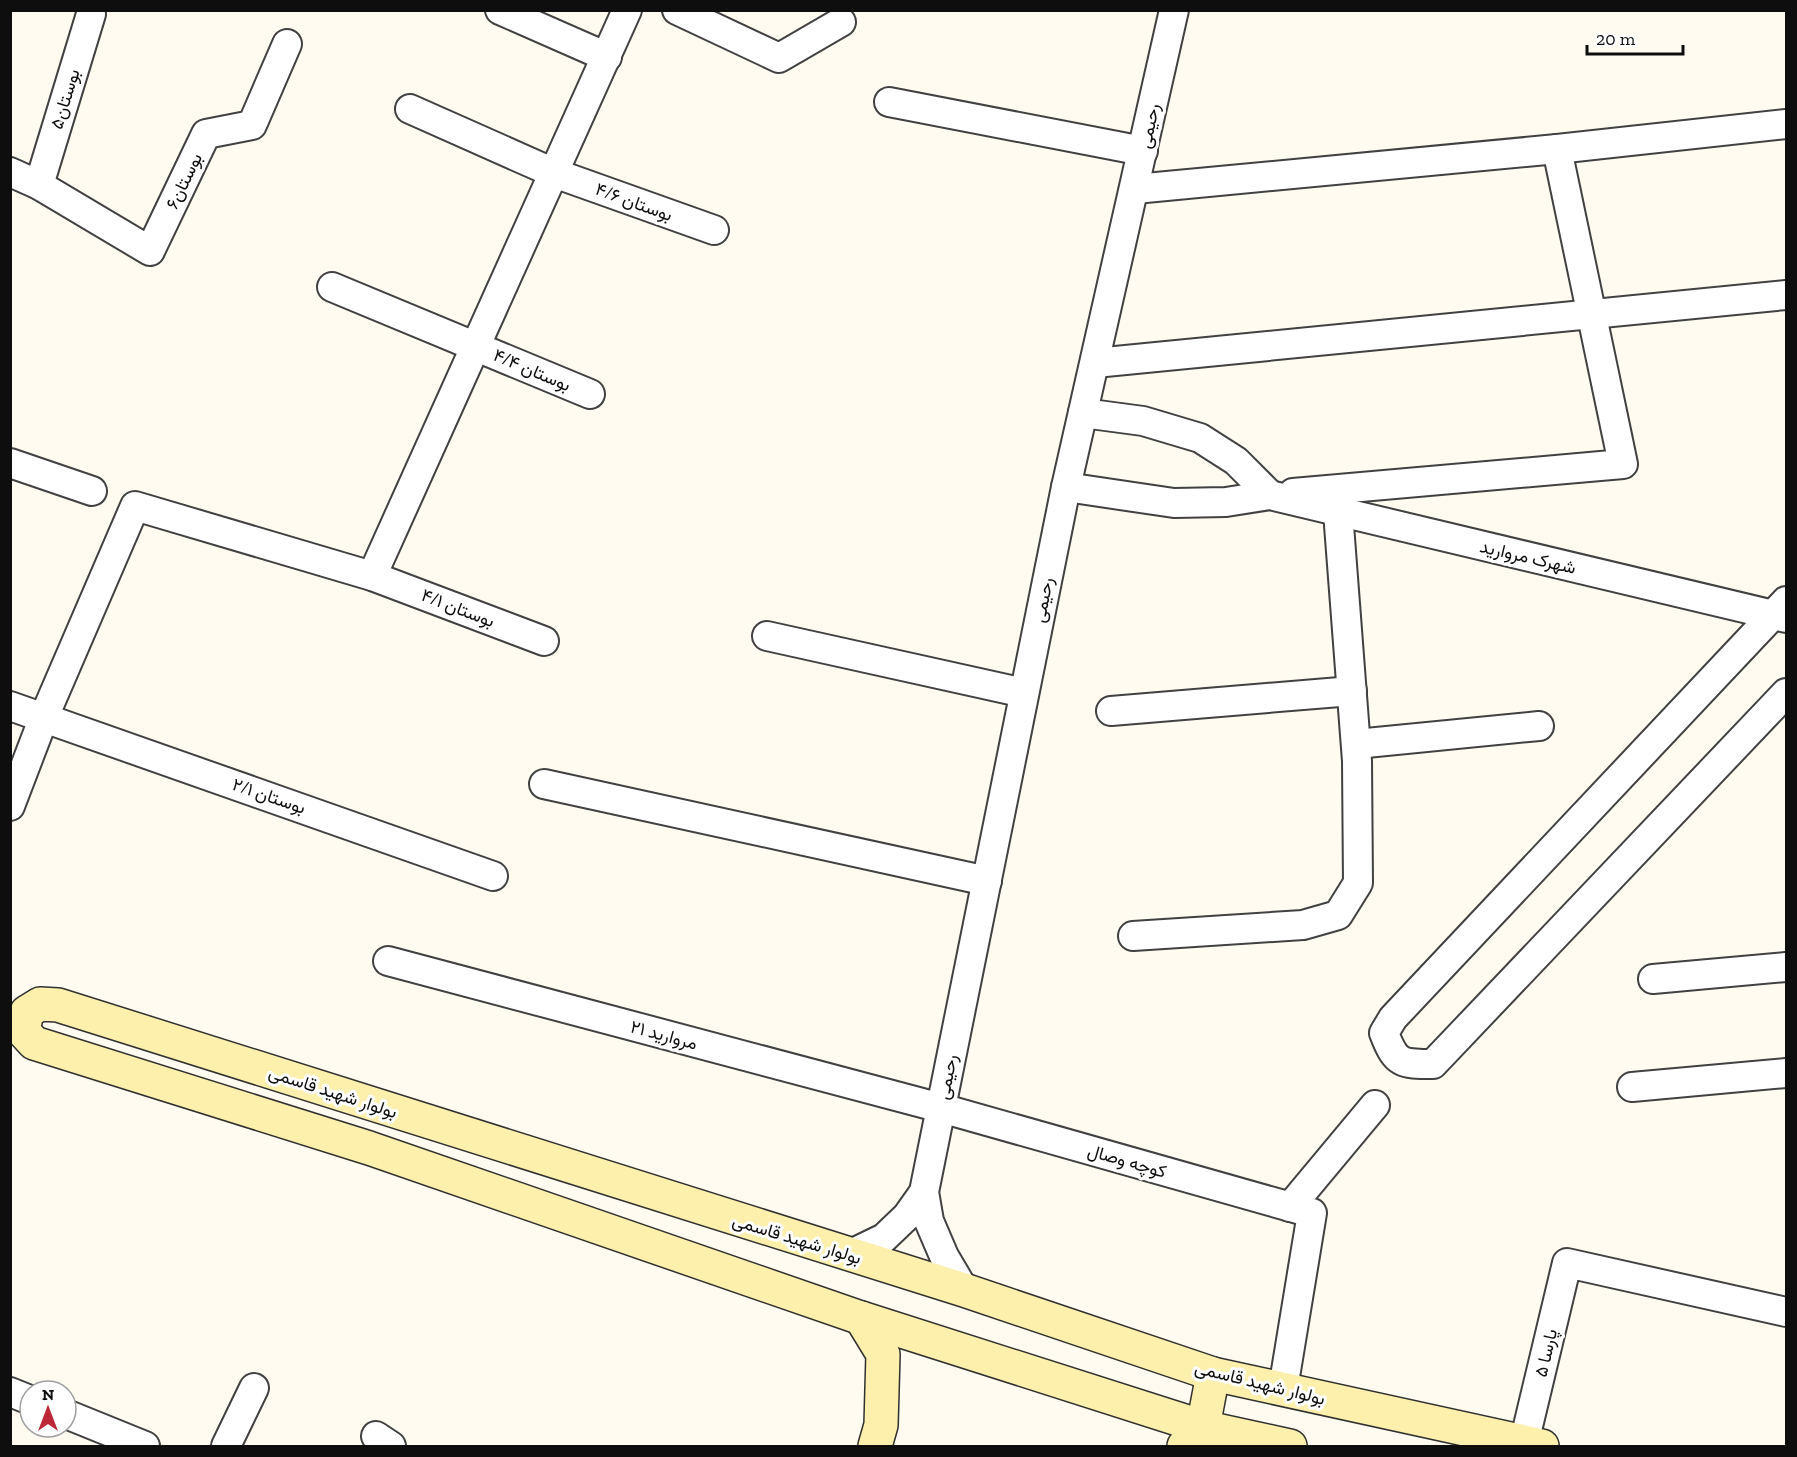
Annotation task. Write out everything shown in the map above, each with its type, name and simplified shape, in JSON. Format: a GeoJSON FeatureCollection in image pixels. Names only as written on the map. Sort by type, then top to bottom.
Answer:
{"type":"FeatureCollection","features":[{"type":"Feature","properties":{"kind":"main road","name":"بولوار شهید قاسمی"},"geometry":{"type":"LineString","coordinates":[[861,1318],[369,1148],[34,1042],[23,1031],[27,1012],[40,1004],[58,1005],[964,1290],[1213,1374],[1533,1445]]}},
{"type":"Feature","properties":{"kind":"main road"},"geometry":{"type":"LineString","coordinates":[[861,1318],[1194,1437],[1290,1446]]}},
{"type":"Feature","properties":{"kind":"main road"},"geometry":{"type":"LineString","coordinates":[[861,1318],[883,1354],[881,1425],[875,1446]]}},
{"type":"Feature","properties":{"kind":"main road"},"geometry":{"type":"LineString","coordinates":[[1194,1437],[1213,1374]]}},
{"type":"Feature","properties":{"kind":"street"},"geometry":{"type":"LineString","coordinates":[[500,10],[607,57]]}},
{"type":"Feature","properties":{"kind":"street"},"geometry":{"type":"LineString","coordinates":[[372,576],[627,10]]}},
{"type":"Feature","properties":{"kind":"street"},"geometry":{"type":"LineString","coordinates":[[677,10],[779,58],[841,22]]}},
{"type":"Feature","properties":{"kind":"street","name":"رحیمی"},"geometry":{"type":"LineString","coordinates":[[964,1290],[944,1256],[929,1221],[924,1192],[1066,487],[1174,10]]}},
{"type":"Feature","properties":{"kind":"street","name":"بوستان۵"},"geometry":{"type":"LineString","coordinates":[[39,185],[91,14]]}},
{"type":"Feature","properties":{"kind":"street","name":"بوستان۶"},"geometry":{"type":"LineString","coordinates":[[39,185],[150,251],[206,134],[252,125],[287,45]]}},
{"type":"Feature","properties":{"kind":"street"},"geometry":{"type":"LineString","coordinates":[[889,102],[1143,151]]}},
{"type":"Feature","properties":{"kind":"street","name":"بوستان ۴/۶"},"geometry":{"type":"LineString","coordinates":[[410,109],[554,173],[714,230]]}},
{"type":"Feature","properties":{"kind":"street"},"geometry":{"type":"LineString","coordinates":[[1135,189],[1557,149],[1786,124]]}},
{"type":"Feature","properties":{"kind":"street"},"geometry":{"type":"LineString","coordinates":[[1083,413],[1143,421],[1200,438],[1236,461],[1269,495],[1623,464],[1557,149]]}},
{"type":"Feature","properties":{"kind":"street"},"geometry":{"type":"LineString","coordinates":[[10,172],[39,185]]}},
{"type":"Feature","properties":{"kind":"street","name":"بوستان ۴/۴"},"geometry":{"type":"LineString","coordinates":[[332,286],[590,394]]}},
{"type":"Feature","properties":{"kind":"street"},"geometry":{"type":"LineString","coordinates":[[1095,363],[1786,295]]}},
{"type":"Feature","properties":{"kind":"street"},"geometry":{"type":"LineString","coordinates":[[10,463],[92,491]]}},
{"type":"Feature","properties":{"kind":"street","name":"شهرک مروارید"},"geometry":{"type":"LineString","coordinates":[[1066,487],[1174,503],[1226,502],[1269,495],[1782,611]]}},
{"type":"Feature","properties":{"kind":"street","name":"بوستان ۴/۱"},"geometry":{"type":"LineString","coordinates":[[44,717],[135,506],[372,576],[544,641]]}},
{"type":"Feature","properties":{"kind":"street"},"geometry":{"type":"LineString","coordinates":[[1133,936],[1302,925],[1338,915],[1358,883],[1356,744],[1338,512]]}},
{"type":"Feature","properties":{"kind":"street"},"geometry":{"type":"LineString","coordinates":[[1782,611],[1393,1018],[1384,1033],[1392,1053],[1408,1064],[1433,1064],[1786,693]]}},
{"type":"Feature","properties":{"kind":"street"},"geometry":{"type":"LineString","coordinates":[[767,636],[1024,693]]}},
{"type":"Feature","properties":{"kind":"street"},"geometry":{"type":"LineString","coordinates":[[1111,711],[1352,691]]}},
{"type":"Feature","properties":{"kind":"street","name":"بوستان ۲/۱"},"geometry":{"type":"LineString","coordinates":[[10,706],[494,876]]}},
{"type":"Feature","properties":{"kind":"street"},"geometry":{"type":"LineString","coordinates":[[10,806],[44,717]]}},
{"type":"Feature","properties":{"kind":"street"},"geometry":{"type":"LineString","coordinates":[[1356,744],[1539,726]]}},
{"type":"Feature","properties":{"kind":"street"},"geometry":{"type":"LineString","coordinates":[[544,784],[987,881]]}},
{"type":"Feature","properties":{"kind":"street","name":"مروارید ۲۱"},"geometry":{"type":"LineString","coordinates":[[388,961],[941,1108]]}},
{"type":"Feature","properties":{"kind":"street"},"geometry":{"type":"LineString","coordinates":[[1653,979],[1786,967]]}},
{"type":"Feature","properties":{"kind":"street"},"geometry":{"type":"LineString","coordinates":[[1632,1087],[1786,1074]]}},
{"type":"Feature","properties":{"kind":"street"},"geometry":{"type":"LineString","coordinates":[[1283,1389],[1301,1210],[1375,1105]]}},
{"type":"Feature","properties":{"kind":"street","name":"کوچه وصال"},"geometry":{"type":"LineString","coordinates":[[941,1108],[1301,1210]]}},
{"type":"Feature","properties":{"kind":"street","name":"رحیمی"},"geometry":{"type":"LineString","coordinates":[[849,1255],[884,1238],[907,1216],[924,1192]]}},
{"type":"Feature","properties":{"kind":"street","name":"پارسا ۵"},"geometry":{"type":"LineString","coordinates":[[1533,1445],[1567,1263],[1786,1312]]}},
{"type":"Feature","properties":{"kind":"street"},"geometry":{"type":"LineString","coordinates":[[226,1446],[254,1388]]}},
{"type":"Feature","properties":{"kind":"street"},"geometry":{"type":"LineString","coordinates":[[78,1419],[145,1446]]}}]}
